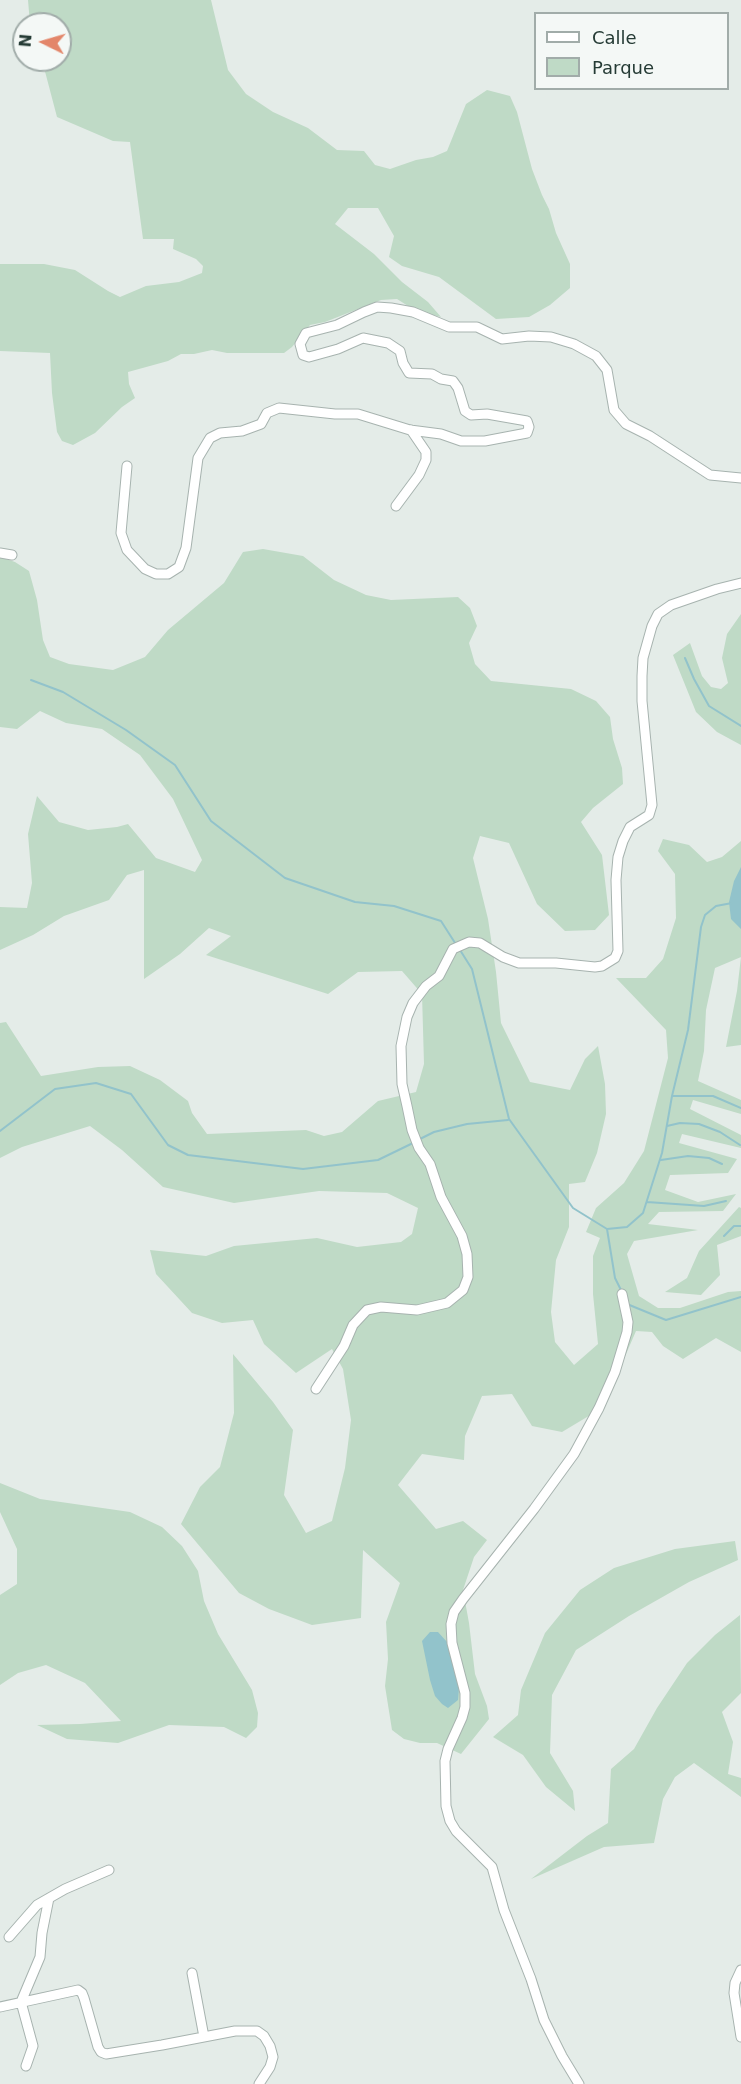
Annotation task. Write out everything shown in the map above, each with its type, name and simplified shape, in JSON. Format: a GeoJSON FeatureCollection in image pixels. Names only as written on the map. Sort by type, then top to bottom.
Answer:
{"type":"FeatureCollection","features":[{"type":"Feature","properties":{"kind":"street"},"geometry":{"type":"LineString","coordinates":[[127,466],[121,533],[127,550],[145,569],[156,574],[168,574],[179,567],[186,548],[198,459],[210,438],[220,433],[242,431],[261,424],[267,413],[279,408],[358,414],[411,430],[441,434],[461,441],[507,438],[527,433],[529,428],[527,422],[487,414],[471,415],[465,411],[458,388],[453,381],[441,379],[432,374],[409,373],[400,351],[388,343],[363,338],[338,349],[309,357],[303,355],[300,344],[306,333],[338,325],[377,308],[391,308],[412,312],[449,327],[477,327],[502,339],[529,336],[551,337],[574,344],[596,356],[607,370],[614,410],[626,423],[710,475],[741,478]]}},
{"type":"Feature","properties":{"kind":"street"},"geometry":{"type":"LineString","coordinates":[[396,506],[419,475],[426,460],[426,452],[411,430]]}},
{"type":"Feature","properties":{"kind":"street"},"geometry":{"type":"LineString","coordinates":[[0,553],[12,555]]}},
{"type":"Feature","properties":{"kind":"street"},"geometry":{"type":"LineString","coordinates":[[316,1389],[344,1346],[353,1325],[367,1310],[381,1307],[417,1310],[447,1303],[463,1290],[468,1277],[462,1236],[441,1197],[430,1164],[419,1148],[412,1130],[402,1084],[401,1046],[407,1017],[413,1003],[439,976],[453,949],[469,942],[480,943],[503,957],[519,963],[556,963],[589,967],[602,966],[615,958],[618,951],[616,889],[618,857],[630,826],[649,815],[652,805],[642,701],[642,676],[643,658],[652,626],[658,614],[671,605],[741,583]]}},
{"type":"Feature","properties":{"kind":"street"},"geometry":{"type":"LineString","coordinates":[[579,2084],[544,2019],[504,1910],[492,1867],[456,1832],[450,1821],[446,1806],[445,1761],[465,1707],[465,1692],[452,1643],[451,1624],[454,1612],[463,1599],[574,1454],[598,1408],[615,1372],[627,1332],[628,1322],[622,1294]]}},
{"type":"Feature","properties":{"kind":"street"},"geometry":{"type":"LineString","coordinates":[[9,1937],[31,1911],[49,1898],[109,1870]]}},
{"type":"Feature","properties":{"kind":"street"},"geometry":{"type":"LineString","coordinates":[[26,2066],[33,2046],[21,2002],[40,1957],[49,1898]]}},
{"type":"Feature","properties":{"kind":"street"},"geometry":{"type":"LineString","coordinates":[[741,1970],[735,1983],[735,1993],[741,2037]]}},
{"type":"Feature","properties":{"kind":"street"},"geometry":{"type":"LineString","coordinates":[[192,1973],[204,2037]]}},
{"type":"Feature","properties":{"kind":"street"},"geometry":{"type":"LineString","coordinates":[[0,2007],[78,1990],[84,1998],[98,2047],[106,2054],[247,2030],[257,2031],[264,2036],[273,2057],[270,2067],[259,2084]]}},
{"type":"Feature","properties":{"kind":"green space"},"geometry":{"type":"Polygon","coordinates":[[[28,0],[211,0],[228,70],[246,94],[273,112],[308,128],[337,150],[364,151],[375,165],[390,169],[447,151],[466,104],[487,90],[510,96],[517,112],[532,169],[570,264],[570,288],[550,305],[529,317],[496,319],[439,277],[402,266],[389,257],[394,236],[378,208],[348,208],[335,224],[374,254],[402,282],[428,302],[441,317],[416,311],[397,299],[381,300],[325,322],[310,325],[284,353],[227,353],[212,350],[181,354],[168,361],[128,372],[129,384],[135,398],[95,433],[73,445],[62,441],[57,432],[50,353],[0,351],[0,264],[44,264],[75,270],[120,297],[146,286],[179,282],[202,273],[203,266],[196,259],[173,249],[174,239],[143,239],[130,142],[113,141],[57,117],[45,72],[72,72],[72,12],[29,12],[28,0]]]}},
{"type":"Feature","properties":{"kind":"green space"},"geometry":{"type":"Polygon","coordinates":[[[263,549],[303,556],[334,580],[366,595],[391,600],[458,597],[470,608],[477,626],[469,643],[475,664],[491,681],[571,689],[596,701],[610,717],[613,739],[622,768],[623,784],[593,808],[581,822],[602,855],[609,915],[595,930],[565,931],[537,904],[509,843],[480,836],[473,858],[488,919],[501,1023],[530,1082],[570,1090],[585,1059],[598,1046],[605,1084],[606,1114],[597,1153],[585,1182],[569,1184],[569,1227],[556,1260],[551,1312],[555,1342],[574,1365],[598,1344],[593,1294],[593,1256],[600,1238],[586,1232],[596,1208],[624,1183],[644,1151],[668,1058],[666,1030],[616,978],[646,978],[663,959],[676,918],[675,874],[658,851],[663,839],[689,845],[707,862],[722,857],[741,841],[741,957],[715,968],[706,1010],[704,1051],[698,1081],[741,1100],[741,1114],[693,1100],[690,1109],[741,1135],[741,1148],[682,1134],[679,1143],[737,1159],[728,1173],[670,1175],[665,1190],[698,1202],[736,1194],[723,1211],[659,1212],[648,1224],[698,1230],[634,1241],[627,1254],[639,1296],[658,1308],[680,1308],[728,1292],[741,1291],[741,1352],[716,1338],[683,1359],[663,1346],[652,1332],[636,1331],[620,1368],[597,1411],[562,1432],[532,1426],[512,1394],[482,1396],[465,1436],[464,1460],[422,1454],[398,1485],[436,1529],[463,1521],[487,1540],[474,1557],[463,1590],[475,1674],[487,1706],[489,1719],[461,1754],[437,1743],[420,1743],[404,1739],[392,1730],[385,1686],[388,1659],[386,1622],[400,1583],[363,1550],[361,1618],[312,1625],[269,1609],[239,1593],[181,1524],[200,1487],[220,1467],[234,1413],[233,1354],[293,1430],[284,1495],[306,1533],[332,1521],[345,1468],[351,1420],[343,1369],[332,1349],[296,1373],[264,1344],[253,1320],[222,1323],[192,1313],[156,1274],[150,1250],[206,1256],[234,1246],[317,1238],[357,1247],[401,1242],[412,1234],[418,1208],[387,1193],[319,1191],[234,1203],[163,1187],[122,1150],[90,1126],[22,1147],[0,1158],[0,1023],[6,1022],[41,1076],[98,1067],[130,1066],[160,1080],[188,1101],[192,1113],[207,1134],[306,1130],[324,1136],[342,1132],[378,1101],[416,1092],[424,1064],[422,994],[402,971],[358,972],[328,994],[206,955],[231,936],[209,928],[180,954],[144,979],[144,870],[127,875],[109,900],[64,916],[33,935],[0,950],[0,907],[27,908],[32,883],[28,834],[37,796],[59,822],[88,830],[128,824],[156,858],[195,872],[202,860],[173,799],[140,755],[102,729],[66,723],[40,711],[17,729],[0,727],[0,557],[15,562],[29,571],[37,600],[43,640],[50,657],[69,664],[113,670],[145,657],[168,630],[224,583],[243,552],[263,549]]]}},
{"type":"Feature","properties":{"kind":"green space"},"geometry":{"type":"Polygon","coordinates":[[[741,614],[741,745],[717,732],[696,712],[673,655],[690,643],[702,676],[711,687],[721,689],[728,683],[722,658],[727,634],[741,614]]]}},
{"type":"Feature","properties":{"kind":"green space"},"geometry":{"type":"Polygon","coordinates":[[[741,957],[741,1045],[726,1047],[737,991],[741,957]]]}},
{"type":"Feature","properties":{"kind":"green space"},"geometry":{"type":"Polygon","coordinates":[[[739,1207],[741,1208],[741,1236],[717,1245],[720,1275],[701,1295],[665,1292],[687,1278],[699,1251],[739,1207]]]}},
{"type":"Feature","properties":{"kind":"green space"},"geometry":{"type":"Polygon","coordinates":[[[0,1483],[40,1499],[130,1512],[162,1527],[182,1546],[198,1571],[204,1601],[218,1634],[252,1690],[258,1713],[257,1727],[246,1738],[224,1727],[169,1725],[118,1743],[67,1739],[37,1725],[121,1721],[85,1683],[46,1665],[18,1673],[0,1685],[0,1595],[17,1584],[17,1549],[0,1512],[0,1483]]]}},
{"type":"Feature","properties":{"kind":"green space"},"geometry":{"type":"Polygon","coordinates":[[[735,1541],[738,1560],[689,1582],[629,1616],[576,1650],[552,1695],[550,1753],[573,1791],[575,1811],[546,1787],[523,1755],[493,1737],[518,1715],[521,1690],[545,1633],[580,1590],[614,1568],[675,1549],[735,1541]]]}},
{"type":"Feature","properties":{"kind":"green space"},"geometry":{"type":"Polygon","coordinates":[[[740,1615],[741,1693],[722,1712],[733,1742],[728,1774],[741,1778],[741,1797],[694,1763],[675,1777],[663,1799],[654,1843],[604,1847],[531,1879],[587,1836],[608,1823],[611,1769],[634,1749],[657,1708],[687,1663],[715,1635],[740,1615]]]}},
{"type":"Feature","properties":{"kind":"water"},"geometry":{"type":"Polygon","coordinates":[[[741,867],[741,929],[731,919],[729,902],[734,881],[741,867]]]}},
{"type":"Feature","properties":{"kind":"water"},"geometry":{"type":"Polygon","coordinates":[[[430,1632],[438,1632],[447,1642],[459,1688],[458,1700],[448,1708],[435,1696],[430,1680],[422,1641],[430,1632]]]}},
{"type":"Feature","properties":{"kind":"waterway"},"geometry":{"type":"LineString","coordinates":[[685,658],[709,706],[741,726]]}},
{"type":"Feature","properties":{"kind":"waterway"},"geometry":{"type":"LineString","coordinates":[[31,680],[63,692],[126,730],[175,765],[211,821],[285,878],[355,902],[394,906],[441,921],[457,946]]}},
{"type":"Feature","properties":{"kind":"waterway"},"geometry":{"type":"LineString","coordinates":[[621,1290],[615,1278],[607,1229],[627,1227],[643,1213],[662,1153],[672,1096],[688,1030],[701,927],[705,915],[716,906],[732,903]]}},
{"type":"Feature","properties":{"kind":"waterway"},"geometry":{"type":"LineString","coordinates":[[460,950],[472,969],[509,1119],[573,1208],[607,1229]]}},
{"type":"Feature","properties":{"kind":"waterway"},"geometry":{"type":"LineString","coordinates":[[0,1131],[55,1089],[96,1083],[131,1094],[168,1145],[188,1155],[303,1169],[378,1160],[413,1143]]}},
{"type":"Feature","properties":{"kind":"waterway"},"geometry":{"type":"LineString","coordinates":[[672,1096],[713,1096],[741,1108]]}},
{"type":"Feature","properties":{"kind":"waterway"},"geometry":{"type":"LineString","coordinates":[[418,1140],[434,1132],[467,1124],[508,1120]]}},
{"type":"Feature","properties":{"kind":"waterway"},"geometry":{"type":"LineString","coordinates":[[667,1126],[680,1123],[699,1124],[720,1132],[740,1145]]}},
{"type":"Feature","properties":{"kind":"waterway"},"geometry":{"type":"LineString","coordinates":[[661,1160],[688,1156],[709,1158],[722,1164]]}},
{"type":"Feature","properties":{"kind":"waterway"},"geometry":{"type":"LineString","coordinates":[[647,1202],[704,1206],[726,1201]]}},
{"type":"Feature","properties":{"kind":"waterway"},"geometry":{"type":"LineString","coordinates":[[724,1236],[734,1226],[741,1226]]}},
{"type":"Feature","properties":{"kind":"waterway"},"geometry":{"type":"LineString","coordinates":[[627,1304],[666,1320],[741,1297]]}}]}
